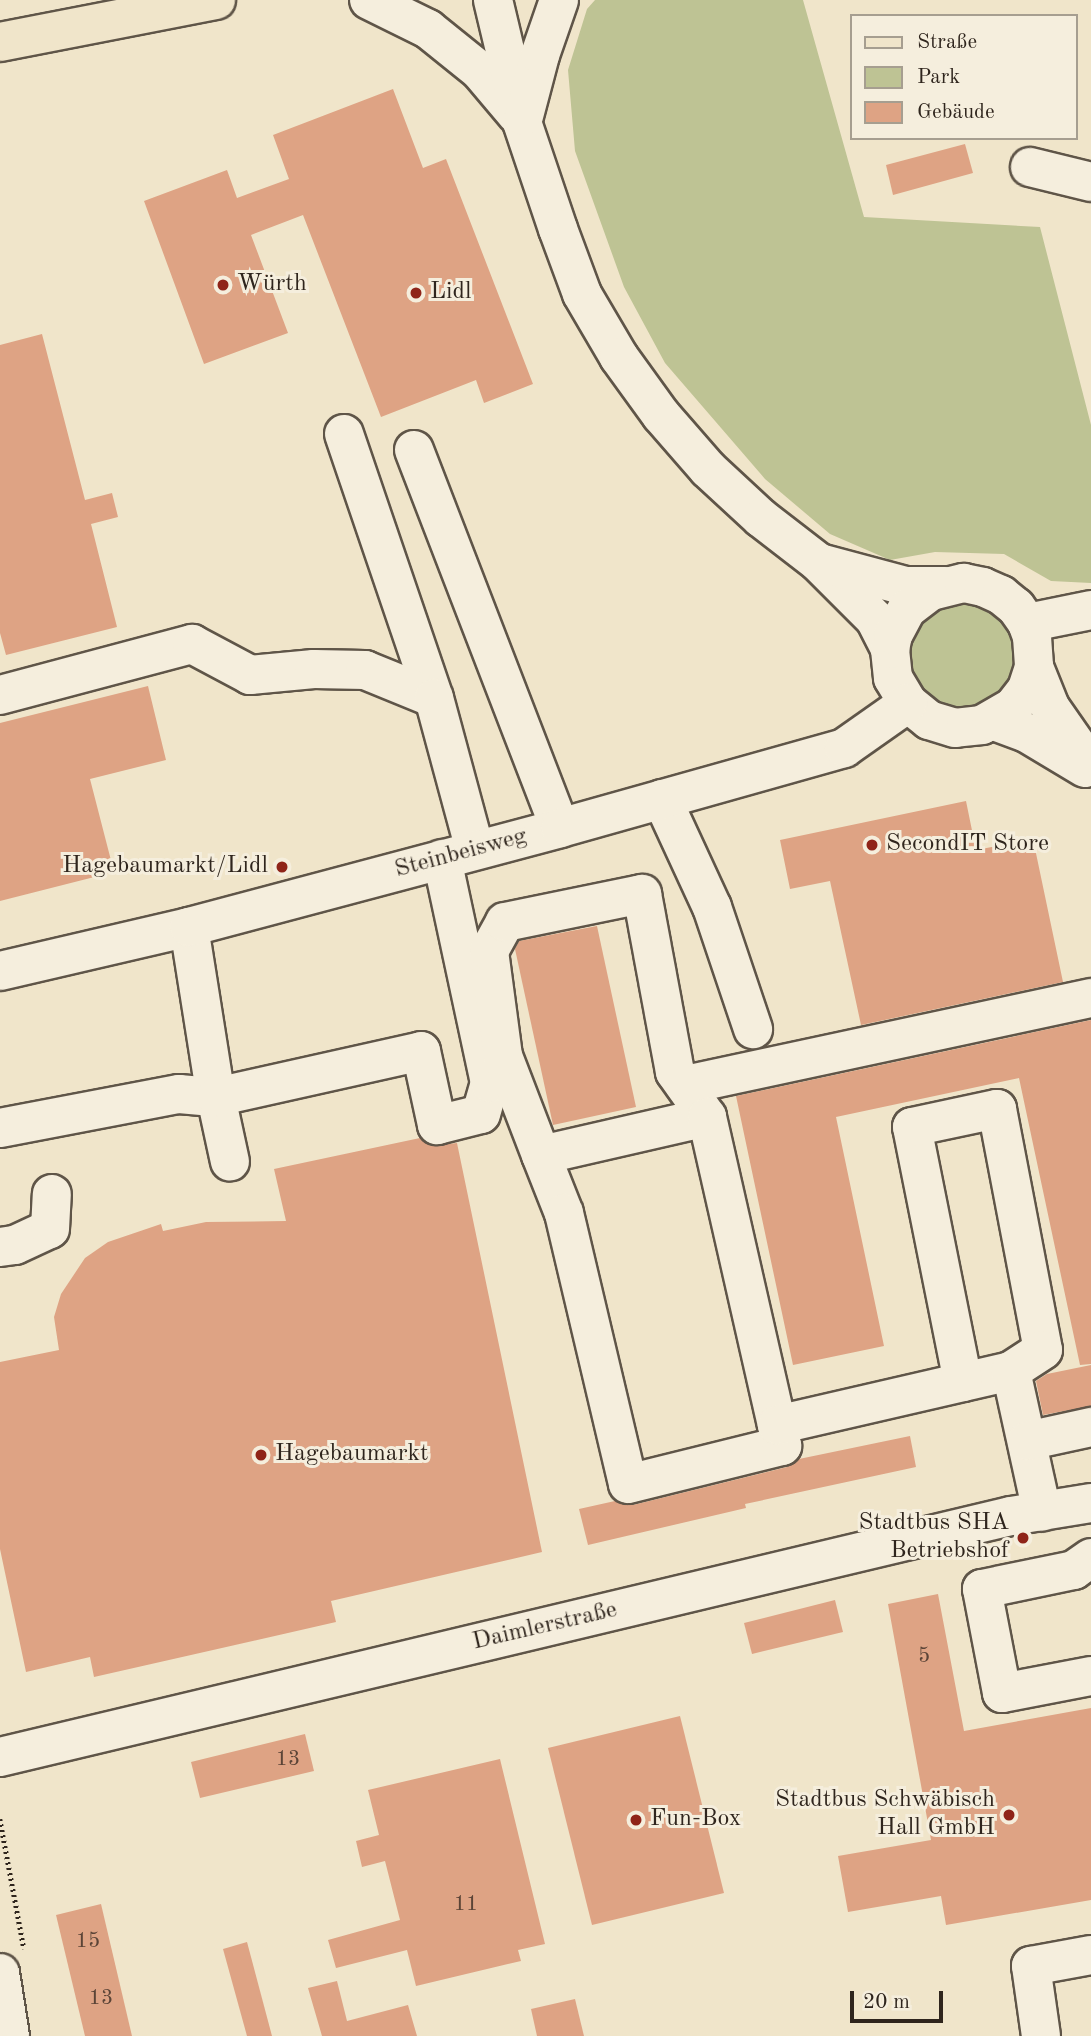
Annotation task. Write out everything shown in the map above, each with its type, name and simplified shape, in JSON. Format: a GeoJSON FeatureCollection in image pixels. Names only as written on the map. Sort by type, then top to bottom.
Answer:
{"type":"FeatureCollection","features":[{"type":"Feature","properties":{"kind":"main road"},"geometry":{"type":"LineString","coordinates":[[0,42],[216,0]]}},
{"type":"Feature","properties":{"kind":"street"},"geometry":{"type":"LineString","coordinates":[[369,0],[428,29],[480,71],[522,122]]}},
{"type":"Feature","properties":{"kind":"street"},"geometry":{"type":"LineString","coordinates":[[493,0],[522,122],[582,294],[619,357],[661,415],[708,469],[761,518],[818,562],[875,619],[890,649],[893,678],[908,703],[929,720],[955,728],[969,728],[995,721],[1013,707],[1027,689],[1034,667]]}},
{"type":"Feature","properties":{"kind":"street"},"geometry":{"type":"LineString","coordinates":[[522,122],[540,55],[559,0]]}},
{"type":"Feature","properties":{"kind":"street"},"geometry":{"type":"LineString","coordinates":[[1030,167],[1091,182]]}},
{"type":"Feature","properties":{"kind":"street"},"geometry":{"type":"LineString","coordinates":[[0,1128],[179,1094],[216,1097],[421,1051],[437,1125],[481,1114],[489,1083],[434,698],[344,434]]}},
{"type":"Feature","properties":{"kind":"street"},"geometry":{"type":"LineString","coordinates":[[414,450],[560,828]]}},
{"type":"Feature","properties":{"kind":"street"},"geometry":{"type":"LineString","coordinates":[[818,562],[906,586],[964,583],[983,587],[1008,601],[1027,623],[1032,637],[1034,667],[1051,707],[1091,766]]}},
{"type":"Feature","properties":{"kind":"street"},"geometry":{"type":"LineString","coordinates":[[890,649],[899,621],[907,609],[931,591],[945,586]]}},
{"type":"Feature","properties":{"kind":"street"},"geometry":{"type":"LineString","coordinates":[[1027,623],[1091,610]]}},
{"type":"Feature","properties":{"kind":"street"},"geometry":{"type":"LineString","coordinates":[[0,695],[192,644],[250,675],[314,669],[365,670],[434,698]]}},
{"type":"Feature","properties":{"kind":"street","name":"Steinbeisweg"},"geometry":{"type":"LineString","coordinates":[[0,971],[189,928],[844,748],[908,703]]}},
{"type":"Feature","properties":{"kind":"street"},"geometry":{"type":"LineString","coordinates":[[995,721],[1025,732],[1091,772]]}},
{"type":"Feature","properties":{"kind":"street"},"geometry":{"type":"LineString","coordinates":[[662,799],[712,907],[753,1029]]}},
{"type":"Feature","properties":{"kind":"street"},"geometry":{"type":"LineString","coordinates":[[642,894],[675,1072],[685,1086],[707,1118],[782,1447],[628,1484],[564,1213],[503,1055],[489,951],[506,922],[642,894]]}},
{"type":"Feature","properties":{"kind":"street"},"geometry":{"type":"LineString","coordinates":[[189,928],[216,1097],[230,1162]]}},
{"type":"Feature","properties":{"kind":"street"},"geometry":{"type":"LineString","coordinates":[[685,1086],[1091,998]]}},
{"type":"Feature","properties":{"kind":"street"},"geometry":{"type":"LineString","coordinates":[[778,1425],[1011,1371],[1043,1350],[996,1109],[912,1127],[963,1382]]}},
{"type":"Feature","properties":{"kind":"street"},"geometry":{"type":"LineString","coordinates":[[541,1155],[707,1118]]}},
{"type":"Feature","properties":{"kind":"street"},"geometry":{"type":"LineString","coordinates":[[0,1247],[15,1245],[50,1228],[52,1194]]}},
{"type":"Feature","properties":{"kind":"street"},"geometry":{"type":"LineString","coordinates":[[1011,1371],[1042,1512]]}},
{"type":"Feature","properties":{"kind":"street"},"geometry":{"type":"LineString","coordinates":[[1027,1441],[1091,1427]]}},
{"type":"Feature","properties":{"kind":"street"},"geometry":{"type":"LineString","coordinates":[[1086,1503],[1091,1552]]}},
{"type":"Feature","properties":{"kind":"street","name":"Daimlerstraße"},"geometry":{"type":"LineString","coordinates":[[0,1757],[997,1519],[1086,1503]]}},
{"type":"Feature","properties":{"kind":"street"},"geometry":{"type":"LineString","coordinates":[[1091,1558],[1074,1570],[982,1588],[1002,1693],[1091,1676]]}},
{"type":"Feature","properties":{"kind":"street"},"geometry":{"type":"LineString","coordinates":[[1041,2036],[1031,1966],[1091,1955]]}},
{"type":"Feature","properties":{"kind":"street"},"geometry":{"type":"LineString","coordinates":[[10,2036],[12,1964]]}},
{"type":"Feature","properties":{"kind":"path"},"geometry":{"type":"LineString","coordinates":[[0,1819],[12,1964]]}},
{"type":"Feature","properties":{"kind":"green space"},"geometry":{"type":"Polygon","coordinates":[[[595,0],[803,0],[864,217],[1040,227],[1091,425],[1091,583],[1051,581],[1004,554],[935,552],[890,560],[830,534],[765,479],[665,363],[624,287],[575,151],[568,70],[587,9],[595,0]]]}},
{"type":"Feature","properties":{"kind":"green space"},"geometry":{"type":"Polygon","coordinates":[[[950,598],[1002,609],[1024,658],[996,703],[957,710],[939,704],[923,692],[912,676],[908,656],[910,637],[919,619],[950,598]]]}},
{"type":"Feature","properties":{"kind":"building","name":"Lidl"},"geometry":{"type":"Polygon","coordinates":[[[393,89],[423,168],[446,159],[533,384],[484,403],[476,380],[381,417],[303,215],[251,235],[288,333],[204,364],[144,201],[227,170],[237,198],[289,179],[273,135],[393,89]]]}},
{"type":"Feature","properties":{"kind":"building"},"geometry":{"type":"Polygon","coordinates":[[[965,144],[973,173],[893,195],[886,165],[965,144]]]}},
{"type":"Feature","properties":{"kind":"building"},"geometry":{"type":"Polygon","coordinates":[[[42,334],[85,500],[112,493],[118,517],[91,524],[117,627],[6,655],[0,633],[0,345],[42,334]]]}},
{"type":"Feature","properties":{"kind":"building"},"geometry":{"type":"Polygon","coordinates":[[[148,686],[166,760],[90,779],[114,872],[0,901],[0,723],[148,686]]]}},
{"type":"Feature","properties":{"kind":"building"},"geometry":{"type":"Polygon","coordinates":[[[966,801],[976,850],[1033,839],[1063,982],[861,1025],[830,881],[790,889],[780,840],[966,801]]]}},
{"type":"Feature","properties":{"kind":"building"},"geometry":{"type":"Polygon","coordinates":[[[597,926],[636,1107],[553,1125],[515,949],[519,941],[597,926]]]}},
{"type":"Feature","properties":{"kind":"building"},"geometry":{"type":"Polygon","coordinates":[[[1091,1020],[1091,1364],[1080,1365],[1019,1078],[836,1117],[884,1346],[793,1365],[736,1096],[1091,1020]]]}},
{"type":"Feature","properties":{"kind":"building","name":"Hagebaumarkt"},"geometry":{"type":"Polygon","coordinates":[[[420,1138],[431,1146],[457,1143],[542,1552],[331,1601],[336,1622],[94,1677],[90,1657],[26,1672],[0,1549],[0,1362],[59,1350],[54,1317],[61,1294],[85,1258],[108,1242],[161,1224],[163,1231],[206,1222],[286,1221],[274,1169],[420,1138]]]}},
{"type":"Feature","properties":{"kind":"building"},"geometry":{"type":"Polygon","coordinates":[[[1091,1365],[1091,1406],[1043,1415],[1036,1381],[1047,1374],[1091,1365]]]}},
{"type":"Feature","properties":{"kind":"building"},"geometry":{"type":"Polygon","coordinates":[[[910,1436],[916,1467],[745,1504],[746,1508],[588,1545],[579,1509],[615,1501],[633,1505],[787,1467],[799,1459],[910,1436]]]}},
{"type":"Feature","properties":{"kind":"building","name":"Stadtbus Schwäbisch Hall GmbH"},"geometry":{"type":"Polygon","coordinates":[[[938,1594],[964,1731],[1091,1708],[1091,1900],[946,1925],[941,1896],[848,1912],[838,1856],[931,1840],[888,1604],[938,1594]]]}},
{"type":"Feature","properties":{"kind":"building"},"geometry":{"type":"Polygon","coordinates":[[[835,1600],[843,1632],[752,1654],[744,1623],[835,1600]]]}},
{"type":"Feature","properties":{"kind":"building","name":"Fun-Box"},"geometry":{"type":"Polygon","coordinates":[[[680,1716],[724,1893],[592,1925],[548,1748],[680,1716]]]}},
{"type":"Feature","properties":{"kind":"building"},"geometry":{"type":"Polygon","coordinates":[[[305,1734],[314,1771],[200,1798],[191,1762],[305,1734]]]}},
{"type":"Feature","properties":{"kind":"building"},"geometry":{"type":"Polygon","coordinates":[[[500,1759],[545,1944],[518,1950],[521,1961],[416,1986],[407,1950],[336,1968],[328,1940],[400,1920],[385,1861],[362,1867],[356,1841],[379,1835],[368,1790],[500,1759]]]}},
{"type":"Feature","properties":{"kind":"building"},"geometry":{"type":"Polygon","coordinates":[[[101,1904],[132,2036],[85,2036],[56,1915],[101,1904]]]}},
{"type":"Feature","properties":{"kind":"building"},"geometry":{"type":"Polygon","coordinates":[[[247,1942],[272,2036],[247,2036],[223,1949],[247,1942]]]}},
{"type":"Feature","properties":{"kind":"building"},"geometry":{"type":"Polygon","coordinates":[[[337,1981],[347,2021],[408,2005],[417,2036],[322,2036],[308,1988],[337,1981]]]}},
{"type":"Feature","properties":{"kind":"building"},"geometry":{"type":"Polygon","coordinates":[[[575,1999],[584,2036],[537,2036],[531,2009],[575,1999]]]}},
{"type":"Feature","properties":{"kind":"place","name":"Würth"},"geometry":{"type":"Point","coordinates":[223,285]}},
{"type":"Feature","properties":{"kind":"place","name":"Lidl"},"geometry":{"type":"Point","coordinates":[416,293]}},
{"type":"Feature","properties":{"kind":"place","name":"SecondIT Store"},"geometry":{"type":"Point","coordinates":[872,845]}},
{"type":"Feature","properties":{"kind":"place","name":"Hagebaumarkt/Lidl"},"geometry":{"type":"Point","coordinates":[282,867]}},
{"type":"Feature","properties":{"kind":"place","name":"Hagebaumarkt"},"geometry":{"type":"Point","coordinates":[261,1455]}},
{"type":"Feature","properties":{"kind":"place","name":"Stadtbus SHA Betriebshof"},"geometry":{"type":"Point","coordinates":[1023,1538]}},
{"type":"Feature","properties":{"kind":"place","name":"Stadtbus Schwäbisch Hall GmbH"},"geometry":{"type":"Point","coordinates":[1009,1815]}},
{"type":"Feature","properties":{"kind":"place","name":"Fun-Box"},"geometry":{"type":"Point","coordinates":[636,1820]}}]}
